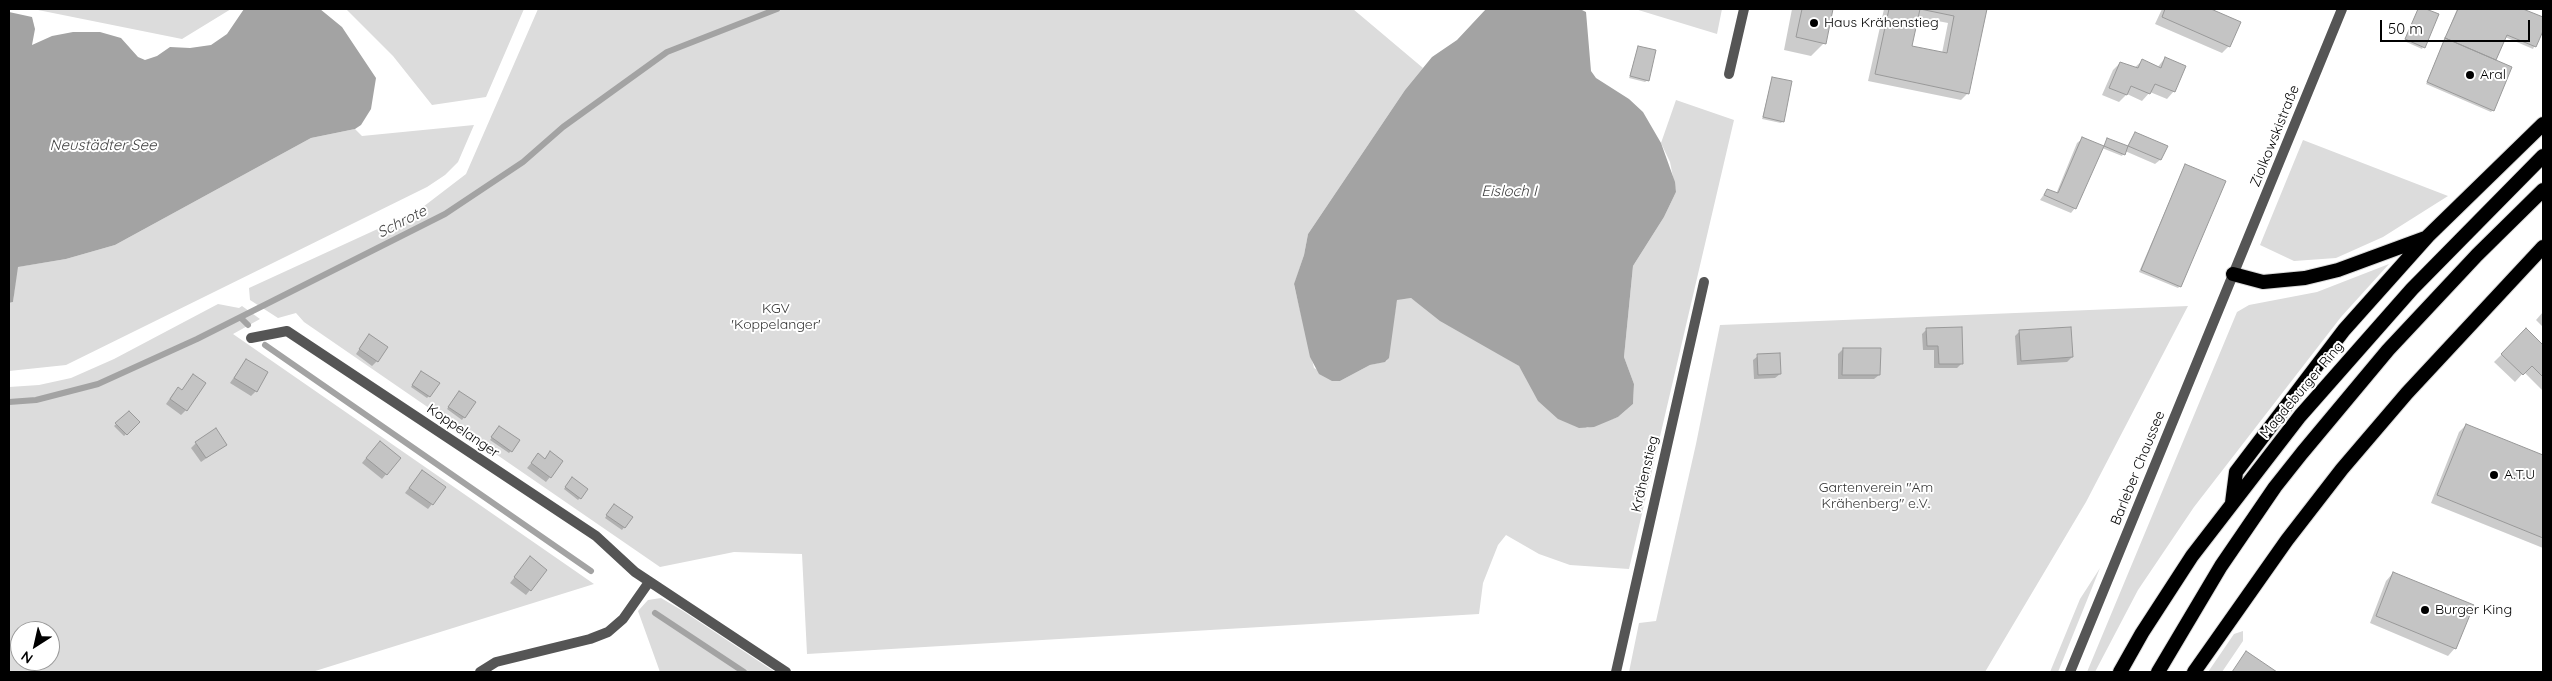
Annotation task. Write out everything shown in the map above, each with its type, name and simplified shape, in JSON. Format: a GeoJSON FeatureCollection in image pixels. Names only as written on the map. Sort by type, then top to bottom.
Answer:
{"type":"FeatureCollection","features":[{"type":"Feature","properties":{"kind":"highway"},"geometry":{"type":"LineString","coordinates":[[2232,503],[2236,472],[2333,344],[2428,236],[2543,124]]}},
{"type":"Feature","properties":{"kind":"highway","name":"Magdeburger Ring"},"geometry":{"type":"LineString","coordinates":[[2120,672],[2173,584],[2232,503],[2288,431],[2352,356],[2454,244],[2543,156]]}},
{"type":"Feature","properties":{"kind":"highway"},"geometry":{"type":"LineString","coordinates":[[2158,672],[2250,522],[2314,438],[2362,380],[2432,302],[2543,190]]}},
{"type":"Feature","properties":{"kind":"highway"},"geometry":{"type":"LineString","coordinates":[[2233,274],[2263,282],[2305,278],[2345,267],[2428,236]]}},
{"type":"Feature","properties":{"kind":"highway"},"geometry":{"type":"LineString","coordinates":[[2194,672],[2287,540],[2342,469],[2418,381],[2543,247]]}},
{"type":"Feature","properties":{"kind":"street"},"geometry":{"type":"LineString","coordinates":[[1729,74],[1744,9]]}},
{"type":"Feature","properties":{"kind":"street","name":"Ziolkowskistraße"},"geometry":{"type":"LineString","coordinates":[[2233,274],[2342,9]]}},
{"type":"Feature","properties":{"kind":"street","name":"Barleber Chaussee"},"geometry":{"type":"LineString","coordinates":[[2070,672],[2233,274]]}},
{"type":"Feature","properties":{"kind":"street","name":"Krähenstieg"},"geometry":{"type":"LineString","coordinates":[[1616,672],[1704,282]]}},
{"type":"Feature","properties":{"kind":"street","name":"Koppelanger"},"geometry":{"type":"LineString","coordinates":[[251,338],[287,331],[596,536],[649,582],[786,672]]}},
{"type":"Feature","properties":{"kind":"street"},"geometry":{"type":"LineString","coordinates":[[480,672],[496,662],[590,640],[608,632],[624,619],[649,582]]}},
{"type":"Feature","properties":{"kind":"green space"},"geometry":{"type":"Polygon","coordinates":[[[33,9],[231,9],[182,39],[33,9]]]}},
{"type":"Feature","properties":{"kind":"green space"},"geometry":{"type":"Polygon","coordinates":[[[346,9],[524,9],[486,97],[432,105],[393,56],[346,9]]]}},
{"type":"Feature","properties":{"kind":"green space","name":"KGV 'Koppelanger'"},"geometry":{"type":"Polygon","coordinates":[[[538,9],[1353,9],[1423,68],[1405,90],[1308,234],[1304,255],[1294,285],[1314,368],[1340,381],[1370,365],[1387,361],[1397,299],[1411,298],[1519,366],[1525,374],[1587,428],[1618,417],[1633,404],[1634,384],[1624,357],[1633,266],[1664,217],[1676,192],[1670,162],[1661,143],[1676,100],[1734,120],[1629,569],[1570,565],[1539,554],[1506,535],[1498,545],[1483,583],[1479,614],[807,654],[802,554],[734,552],[660,567],[304,322],[296,313],[278,318],[250,300],[249,288],[419,210],[466,174],[538,9]]]}},
{"type":"Feature","properties":{"kind":"green space"},"geometry":{"type":"Polygon","coordinates":[[[1635,9],[1722,9],[1717,34],[1635,9]]]}},
{"type":"Feature","properties":{"kind":"green space"},"geometry":{"type":"Polygon","coordinates":[[[474,125],[458,162],[445,175],[427,187],[66,365],[9,371],[9,303],[13,302],[17,267],[66,259],[115,245],[311,138],[355,129],[362,136],[474,125]]]}},
{"type":"Feature","properties":{"kind":"green space"},"geometry":{"type":"Polygon","coordinates":[[[2303,140],[2448,196],[2383,237],[2336,258],[2294,261],[2260,245],[2303,140]]]}},
{"type":"Feature","properties":{"kind":"green space"},"geometry":{"type":"Polygon","coordinates":[[[2389,264],[2341,317],[2194,507],[2138,590],[2095,672],[2087,672],[2237,312],[2249,305],[2317,292],[2389,264]]]}},
{"type":"Feature","properties":{"kind":"green space"},"geometry":{"type":"Polygon","coordinates":[[[218,304],[239,308],[242,306],[260,319],[233,334],[594,584],[312,672],[9,672],[9,387],[39,385],[71,378],[114,359],[218,304]]]}},
{"type":"Feature","properties":{"kind":"green space","name":"Gartenverein \"Am Krähenberg\" e.V."},"geometry":{"type":"Polygon","coordinates":[[[2188,306],[2086,502],[1985,672],[1629,672],[1639,623],[1656,621],[1696,444],[1720,325],[2188,306]]]}},
{"type":"Feature","properties":{"kind":"green space"},"geometry":{"type":"Polygon","coordinates":[[[2100,568],[2058,672],[2050,672],[2080,599],[2100,568]]]}},
{"type":"Feature","properties":{"kind":"green space"},"geometry":{"type":"Polygon","coordinates":[[[661,598],[775,672],[660,672],[638,611],[648,600],[661,598]]]}},
{"type":"Feature","properties":{"kind":"green space"},"geometry":{"type":"Polygon","coordinates":[[[2243,631],[2243,641],[2222,672],[2208,672],[2234,634],[2243,631]]]}},
{"type":"Feature","properties":{"kind":"water","name":"Neustädter See"},"geometry":{"type":"Polygon","coordinates":[[[244,9],[320,9],[342,27],[376,78],[371,109],[361,125],[355,129],[311,138],[115,245],[66,259],[18,267],[13,302],[9,303],[9,12],[32,17],[35,29],[32,45],[52,36],[73,32],[100,32],[121,38],[138,57],[145,60],[157,56],[170,47],[190,48],[211,45],[227,34],[244,9]]]}},
{"type":"Feature","properties":{"kind":"water","name":"Eisloch I"},"geometry":{"type":"Polygon","coordinates":[[[1486,9],[1580,9],[1586,12],[1591,71],[1596,78],[1629,99],[1643,112],[1661,143],[1675,182],[1676,192],[1664,217],[1633,266],[1624,357],[1634,384],[1633,404],[1618,417],[1594,427],[1579,428],[1558,419],[1538,401],[1519,366],[1440,321],[1411,298],[1397,300],[1389,358],[1385,362],[1370,365],[1340,381],[1332,381],[1319,374],[1310,357],[1294,284],[1304,255],[1308,234],[1405,90],[1432,57],[1457,40],[1486,9]]]}},
{"type":"Feature","properties":{"kind":"building","name":"Haus Krähenstieg"},"geometry":{"type":"Polygon","coordinates":[[[1802,9],[1833,9],[1826,44],[1796,37],[1802,9]]]}},
{"type":"Feature","properties":{"kind":"building"},"geometry":{"type":"Polygon","coordinates":[[[1889,9],[1920,9],[1987,9],[1969,94],[1875,74],[1889,9]],[[1920,9],[1912,46],[1947,53],[1954,16],[1920,9]]]}},
{"type":"Feature","properties":{"kind":"building"},"geometry":{"type":"Polygon","coordinates":[[[2165,9],[2211,9],[2241,22],[2230,47],[2162,17],[2165,9]]]}},
{"type":"Feature","properties":{"kind":"building"},"geometry":{"type":"Polygon","coordinates":[[[2418,9],[2426,9],[2439,14],[2425,48],[2405,39],[2418,9]]]}},
{"type":"Feature","properties":{"kind":"building"},"geometry":{"type":"Polygon","coordinates":[[[2458,9],[2523,9],[2543,17],[2543,31],[2536,47],[2507,35],[2496,60],[2445,38],[2458,9]]]}},
{"type":"Feature","properties":{"kind":"building","name":"Aral"},"geometry":{"type":"Polygon","coordinates":[[[2445,38],[2512,67],[2494,111],[2427,82],[2445,38]]]}},
{"type":"Feature","properties":{"kind":"building"},"geometry":{"type":"Polygon","coordinates":[[[1638,46],[1656,50],[1649,81],[1630,76],[1638,46]]]}},
{"type":"Feature","properties":{"kind":"building"},"geometry":{"type":"Polygon","coordinates":[[[2165,57],[2186,66],[2175,92],[2155,84],[2150,94],[2131,86],[2127,95],[2109,88],[2120,62],[2138,68],[2142,59],[2161,68],[2165,57]]]}},
{"type":"Feature","properties":{"kind":"building"},"geometry":{"type":"Polygon","coordinates":[[[1772,77],[1792,81],[1784,122],[1763,117],[1772,77]]]}},
{"type":"Feature","properties":{"kind":"building"},"geometry":{"type":"Polygon","coordinates":[[[2135,132],[2168,146],[2161,160],[2128,146],[2135,132]]]}},
{"type":"Feature","properties":{"kind":"building"},"geometry":{"type":"Polygon","coordinates":[[[2082,137],[2104,146],[2076,209],[2044,195],[2047,189],[2058,193],[2082,137]]]}},
{"type":"Feature","properties":{"kind":"building"},"geometry":{"type":"Polygon","coordinates":[[[2107,138],[2128,146],[2125,155],[2104,146],[2107,138]]]}},
{"type":"Feature","properties":{"kind":"building"},"geometry":{"type":"Polygon","coordinates":[[[2185,164],[2226,181],[2181,287],[2141,270],[2185,164]]]}},
{"type":"Feature","properties":{"kind":"building"},"geometry":{"type":"Polygon","coordinates":[[[1962,327],[1963,364],[1939,364],[1938,346],[1927,346],[1926,328],[1962,327]]]}},
{"type":"Feature","properties":{"kind":"building"},"geometry":{"type":"Polygon","coordinates":[[[2071,327],[2073,357],[2021,361],[2019,330],[2071,327]]]}},
{"type":"Feature","properties":{"kind":"building"},"geometry":{"type":"Polygon","coordinates":[[[2526,328],[2543,345],[2543,377],[2532,366],[2523,375],[2501,354],[2526,328]]]}},
{"type":"Feature","properties":{"kind":"building"},"geometry":{"type":"Polygon","coordinates":[[[369,334],[388,347],[378,362],[359,349],[369,334]]]}},
{"type":"Feature","properties":{"kind":"building"},"geometry":{"type":"Polygon","coordinates":[[[1843,348],[1881,348],[1880,375],[1842,375],[1843,348]]]}},
{"type":"Feature","properties":{"kind":"building"},"geometry":{"type":"Polygon","coordinates":[[[1780,353],[1781,374],[1758,375],[1757,354],[1780,353]]]}},
{"type":"Feature","properties":{"kind":"building"},"geometry":{"type":"Polygon","coordinates":[[[246,359],[268,372],[257,392],[234,378],[246,359]]]}},
{"type":"Feature","properties":{"kind":"building"},"geometry":{"type":"Polygon","coordinates":[[[421,371],[440,383],[430,397],[412,385],[421,371]]]}},
{"type":"Feature","properties":{"kind":"building"},"geometry":{"type":"Polygon","coordinates":[[[193,374],[206,383],[187,411],[170,399],[178,387],[182,390],[193,374]]]}},
{"type":"Feature","properties":{"kind":"building"},"geometry":{"type":"Polygon","coordinates":[[[459,391],[476,402],[465,418],[448,407],[459,391]]]}},
{"type":"Feature","properties":{"kind":"building"},"geometry":{"type":"Polygon","coordinates":[[[129,411],[140,422],[127,435],[115,423],[129,411]]]}},
{"type":"Feature","properties":{"kind":"building","name":"A.T.U"},"geometry":{"type":"Polygon","coordinates":[[[2466,424],[2543,455],[2543,538],[2437,495],[2466,424]]]}},
{"type":"Feature","properties":{"kind":"building"},"geometry":{"type":"Polygon","coordinates":[[[499,426],[520,440],[512,452],[491,437],[499,426]]]}},
{"type":"Feature","properties":{"kind":"building"},"geometry":{"type":"Polygon","coordinates":[[[216,428],[227,445],[206,458],[195,442],[216,428]]]}},
{"type":"Feature","properties":{"kind":"building"},"geometry":{"type":"Polygon","coordinates":[[[380,441],[401,458],[387,475],[366,458],[380,441]]]}},
{"type":"Feature","properties":{"kind":"building"},"geometry":{"type":"Polygon","coordinates":[[[550,451],[563,461],[551,478],[531,463],[538,453],[545,459],[550,451]]]}},
{"type":"Feature","properties":{"kind":"building"},"geometry":{"type":"Polygon","coordinates":[[[422,470],[446,487],[433,505],[409,488],[422,470]]]}},
{"type":"Feature","properties":{"kind":"building"},"geometry":{"type":"Polygon","coordinates":[[[572,477],[588,489],[581,499],[565,487],[572,477]]]}},
{"type":"Feature","properties":{"kind":"building"},"geometry":{"type":"Polygon","coordinates":[[[614,504],[633,517],[625,528],[606,515],[614,504]]]}},
{"type":"Feature","properties":{"kind":"building"},"geometry":{"type":"Polygon","coordinates":[[[530,556],[547,570],[531,591],[514,577],[530,556]]]}},
{"type":"Feature","properties":{"kind":"building","name":"Burger King"},"geometry":{"type":"Polygon","coordinates":[[[2393,572],[2474,605],[2456,649],[2376,616],[2393,572]]]}},
{"type":"Feature","properties":{"kind":"building"},"geometry":{"type":"Polygon","coordinates":[[[2246,651],[2277,672],[2232,672],[2246,651]]]}},
{"type":"Feature","properties":{"kind":"waterway","name":"Schrote"},"geometry":{"type":"LineString","coordinates":[[9,402],[36,400],[98,384],[197,339],[445,214],[523,162],[563,127],[667,52],[777,9]]}},
{"type":"Feature","properties":{"kind":"waterway"},"geometry":{"type":"LineString","coordinates":[[241,318],[248,325]]}},
{"type":"Feature","properties":{"kind":"waterway"},"geometry":{"type":"LineString","coordinates":[[265,345],[591,571]]}},
{"type":"Feature","properties":{"kind":"waterway"},"geometry":{"type":"LineString","coordinates":[[655,613],[744,672]]}},
{"type":"Feature","properties":{"kind":"place","name":"Haus Krähenstieg"},"geometry":{"type":"Point","coordinates":[1814,23]}},
{"type":"Feature","properties":{"kind":"place","name":"Aral"},"geometry":{"type":"Point","coordinates":[2470,75]}},
{"type":"Feature","properties":{"kind":"place","name":"A.T.U"},"geometry":{"type":"Point","coordinates":[2494,475]}},
{"type":"Feature","properties":{"kind":"place","name":"Burger King"},"geometry":{"type":"Point","coordinates":[2425,610]}}]}
